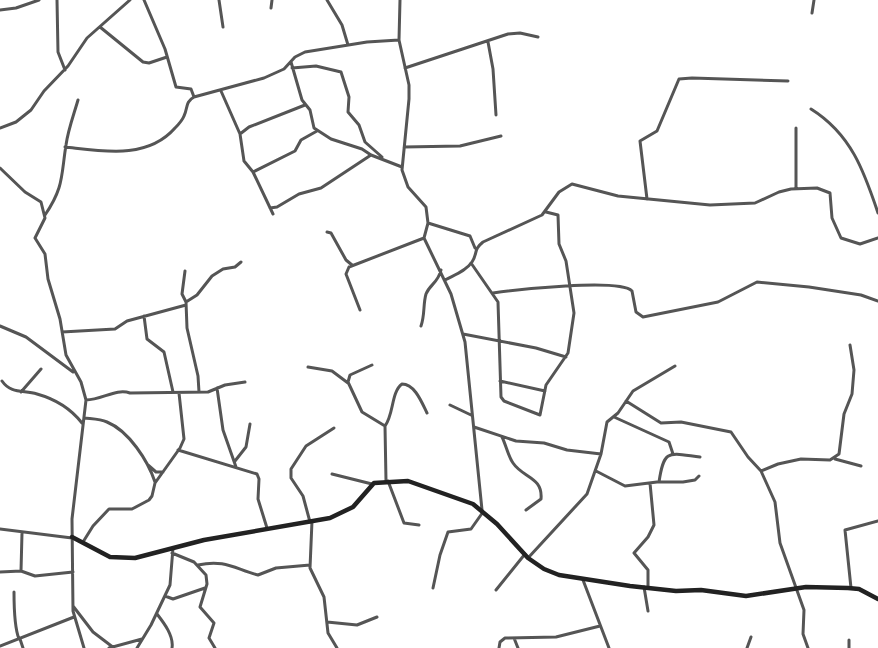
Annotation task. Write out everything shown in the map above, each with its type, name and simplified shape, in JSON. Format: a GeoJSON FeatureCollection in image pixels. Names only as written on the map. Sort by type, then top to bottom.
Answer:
{"type":"FeatureCollection","features":[{"type":"Feature","properties":{"kind":"street"},"geometry":{"type":"LineString","coordinates":[[0,10],[16,8],[39,0]]}},
{"type":"Feature","properties":{"kind":"street"},"geometry":{"type":"LineString","coordinates":[[57,0],[58,52],[65,70]]}},
{"type":"Feature","properties":{"kind":"street"},"geometry":{"type":"LineString","coordinates":[[0,128],[16,122],[31,110],[44,91],[65,70],[84,42],[130,0]]}},
{"type":"Feature","properties":{"kind":"street"},"geometry":{"type":"LineString","coordinates":[[144,0],[167,57],[176,87],[191,89],[194,97]]}},
{"type":"Feature","properties":{"kind":"street"},"geometry":{"type":"LineString","coordinates":[[219,0],[223,27]]}},
{"type":"Feature","properties":{"kind":"street"},"geometry":{"type":"LineString","coordinates":[[271,8],[272,0]]}},
{"type":"Feature","properties":{"kind":"street"},"geometry":{"type":"LineString","coordinates":[[327,0],[340,20],[348,45]]}},
{"type":"Feature","properties":{"kind":"street"},"geometry":{"type":"LineString","coordinates":[[400,0],[398,40],[405,68],[409,100],[402,167],[408,187],[426,207],[428,223],[424,238],[441,269],[463,334],[483,511],[471,529],[448,532],[432,588]]}},
{"type":"Feature","properties":{"kind":"street"},"geometry":{"type":"LineString","coordinates":[[812,13],[814,0]]}},
{"type":"Feature","properties":{"kind":"street"},"geometry":{"type":"LineString","coordinates":[[100,27],[144,62],[149,63],[167,57]]}},
{"type":"Feature","properties":{"kind":"street"},"geometry":{"type":"LineString","coordinates":[[405,68],[514,34],[538,36]]}},
{"type":"Feature","properties":{"kind":"street"},"geometry":{"type":"LineString","coordinates":[[65,147],[110,152],[145,148],[172,132],[184,116],[188,102],[194,97],[264,78],[284,69],[305,52],[398,40]]}},
{"type":"Feature","properties":{"kind":"street"},"geometry":{"type":"LineString","coordinates":[[488,41],[495,82],[496,115]]}},
{"type":"Feature","properties":{"kind":"street"},"geometry":{"type":"LineString","coordinates":[[291,62],[302,100],[310,110],[313,125],[317,131],[331,139],[362,149],[371,155],[402,167]]}},
{"type":"Feature","properties":{"kind":"street"},"geometry":{"type":"LineString","coordinates":[[292,68],[316,66],[341,72],[349,97],[348,112],[359,125],[365,142],[382,158]]}},
{"type":"Feature","properties":{"kind":"street"},"geometry":{"type":"LineString","coordinates":[[647,199],[640,141],[657,132],[669,97],[679,79],[788,81]]}},
{"type":"Feature","properties":{"kind":"street"},"geometry":{"type":"LineString","coordinates":[[221,91],[240,134],[242,157],[253,172],[273,214]]}},
{"type":"Feature","properties":{"kind":"street"},"geometry":{"type":"LineString","coordinates":[[44,215],[60,189],[63,177],[65,147],[78,100]]}},
{"type":"Feature","properties":{"kind":"street"},"geometry":{"type":"LineString","coordinates":[[298,106],[302,100]]}},
{"type":"Feature","properties":{"kind":"street"},"geometry":{"type":"LineString","coordinates":[[240,134],[249,127],[298,106],[306,105]]}},
{"type":"Feature","properties":{"kind":"street"},"geometry":{"type":"LineString","coordinates":[[811,109],[831,125],[859,159],[878,213]]}},
{"type":"Feature","properties":{"kind":"street"},"geometry":{"type":"LineString","coordinates":[[796,128],[796,189]]}},
{"type":"Feature","properties":{"kind":"street"},"geometry":{"type":"LineString","coordinates":[[253,172],[295,151],[301,140],[317,131]]}},
{"type":"Feature","properties":{"kind":"street"},"geometry":{"type":"LineString","coordinates":[[404,147],[460,146],[501,136]]}},
{"type":"Feature","properties":{"kind":"street"},"geometry":{"type":"LineString","coordinates":[[270,208],[277,207],[299,194],[321,188],[371,155]]}},
{"type":"Feature","properties":{"kind":"street"},"geometry":{"type":"LineString","coordinates":[[0,168],[21,190],[41,202],[44,221],[36,238],[45,254],[51,295],[62,332],[66,355],[81,382],[86,400],[73,502],[72,538],[74,617],[84,648]]}},
{"type":"Feature","properties":{"kind":"street"},"geometry":{"type":"LineString","coordinates":[[475,248],[483,242],[546,212],[559,192],[572,184],[618,196],[691,204],[731,206],[755,203],[779,192],[818,188],[830,193],[833,222],[843,239],[852,240],[860,244],[878,238]]}},
{"type":"Feature","properties":{"kind":"street"},"geometry":{"type":"LineString","coordinates":[[471,263],[498,302],[500,393],[504,401],[537,415],[542,412],[548,382],[570,349],[574,313],[566,261],[559,244],[558,215],[546,212]]}},
{"type":"Feature","properties":{"kind":"street"},"geometry":{"type":"LineString","coordinates":[[428,223],[470,236],[475,248],[471,263],[459,273],[445,280]]}},
{"type":"Feature","properties":{"kind":"street"},"geometry":{"type":"LineString","coordinates":[[327,232],[331,233],[346,260],[352,265]]}},
{"type":"Feature","properties":{"kind":"street"},"geometry":{"type":"LineString","coordinates":[[360,310],[346,270],[352,265],[424,238]]}},
{"type":"Feature","properties":{"kind":"street"},"geometry":{"type":"LineString","coordinates":[[62,332],[115,329],[125,322],[186,304],[197,295],[214,275],[224,268],[235,267],[241,262]]}},
{"type":"Feature","properties":{"kind":"street"},"geometry":{"type":"LineString","coordinates":[[420,326],[425,312],[426,293],[437,282],[441,269]]}},
{"type":"Feature","properties":{"kind":"street"},"geometry":{"type":"LineString","coordinates":[[185,271],[182,294],[186,304],[187,328],[198,376],[199,392]]}},
{"type":"Feature","properties":{"kind":"street"},"geometry":{"type":"LineString","coordinates":[[493,293],[523,288],[612,286],[630,289],[636,312],[643,317],[718,302],[757,282],[861,295],[878,301]]}},
{"type":"Feature","properties":{"kind":"street"},"geometry":{"type":"LineString","coordinates":[[144,316],[147,339],[164,352],[173,392]]}},
{"type":"Feature","properties":{"kind":"street"},"geometry":{"type":"LineString","coordinates":[[0,326],[26,337],[75,373]]}},
{"type":"Feature","properties":{"kind":"street"},"geometry":{"type":"LineString","coordinates":[[463,334],[536,348],[566,357]]}},
{"type":"Feature","properties":{"kind":"street"},"geometry":{"type":"LineString","coordinates":[[834,459],[840,451],[844,414],[852,394],[854,370],[850,345]]}},
{"type":"Feature","properties":{"kind":"street"},"geometry":{"type":"LineString","coordinates":[[348,384],[350,374],[372,365]]}},
{"type":"Feature","properties":{"kind":"street"},"geometry":{"type":"LineString","coordinates":[[496,590],[526,556],[587,494],[602,454],[605,426],[633,391],[676,366]]}},
{"type":"Feature","properties":{"kind":"street"},"geometry":{"type":"LineString","coordinates":[[308,367],[332,371],[348,384],[362,412],[385,426]]}},
{"type":"Feature","properties":{"kind":"street"},"geometry":{"type":"LineString","coordinates":[[20,392],[40,369]]}},
{"type":"Feature","properties":{"kind":"street"},"geometry":{"type":"LineString","coordinates":[[2,381],[8,389],[36,394],[55,401],[73,412],[83,424]]}},
{"type":"Feature","properties":{"kind":"street"},"geometry":{"type":"LineString","coordinates":[[500,381],[545,391]]}},
{"type":"Feature","properties":{"kind":"street"},"geometry":{"type":"LineString","coordinates":[[86,400],[98,399],[124,391],[130,393],[199,392],[245,382]]}},
{"type":"Feature","properties":{"kind":"street"},"geometry":{"type":"LineString","coordinates":[[419,525],[404,523],[387,481],[385,426],[391,415],[398,388],[402,384],[408,384],[412,388],[427,413]]}},
{"type":"Feature","properties":{"kind":"street"},"geometry":{"type":"LineString","coordinates":[[218,388],[223,430],[236,467]]}},
{"type":"Feature","properties":{"kind":"street"},"geometry":{"type":"LineString","coordinates":[[83,542],[105,512],[112,508],[132,509],[144,503],[152,496],[156,483],[178,450],[184,436],[181,426],[178,393]]}},
{"type":"Feature","properties":{"kind":"street"},"geometry":{"type":"LineString","coordinates":[[626,401],[661,423],[681,422],[732,432],[748,457],[762,471],[775,502],[780,543],[804,610],[803,634],[808,648]]}},
{"type":"Feature","properties":{"kind":"street"},"geometry":{"type":"LineString","coordinates":[[450,405],[471,415]]}},
{"type":"Feature","properties":{"kind":"street"},"geometry":{"type":"LineString","coordinates":[[614,417],[669,442],[673,454]]}},
{"type":"Feature","properties":{"kind":"street"},"geometry":{"type":"LineString","coordinates":[[84,418],[106,422],[117,428],[136,448],[148,465],[156,483]]}},
{"type":"Feature","properties":{"kind":"street"},"geometry":{"type":"LineString","coordinates":[[235,461],[246,447],[250,424]]}},
{"type":"Feature","properties":{"kind":"street"},"geometry":{"type":"LineString","coordinates":[[474,427],[516,441],[544,443],[568,450],[602,454]]}},
{"type":"Feature","properties":{"kind":"street"},"geometry":{"type":"LineString","coordinates":[[334,428],[306,446],[291,469],[291,478],[303,496],[311,521],[310,565],[324,597],[328,633],[337,648]]}},
{"type":"Feature","properties":{"kind":"street"},"geometry":{"type":"LineString","coordinates":[[502,437],[512,462],[535,479],[540,486],[541,499],[526,510]]}},
{"type":"Feature","properties":{"kind":"street"},"geometry":{"type":"LineString","coordinates":[[178,450],[206,461],[236,467],[258,476],[258,499],[267,528]]}},
{"type":"Feature","properties":{"kind":"street"},"geometry":{"type":"LineString","coordinates":[[659,482],[663,461],[673,454],[700,457]]}},
{"type":"Feature","properties":{"kind":"street"},"geometry":{"type":"LineString","coordinates":[[762,471],[778,464],[801,458],[834,459],[861,466]]}},
{"type":"Feature","properties":{"kind":"street"},"geometry":{"type":"LineString","coordinates":[[148,465],[156,472],[163,472]]}},
{"type":"Feature","properties":{"kind":"street"},"geometry":{"type":"LineString","coordinates":[[596,471],[620,485],[683,482],[695,480],[699,476]]}},
{"type":"Feature","properties":{"kind":"street"},"geometry":{"type":"LineString","coordinates":[[332,474],[372,484],[387,481],[420,484],[463,499],[483,511],[526,556],[544,569],[583,580],[646,588],[701,590],[746,596],[795,589],[851,588],[859,589],[878,599]]}},
{"type":"Feature","properties":{"kind":"street"},"geometry":{"type":"LineString","coordinates":[[648,611],[646,588],[648,570],[634,552],[654,526],[650,483]]}},
{"type":"Feature","properties":{"kind":"street"},"geometry":{"type":"LineString","coordinates":[[0,529],[72,538],[116,559],[135,558],[173,551],[267,528],[330,518],[353,507],[372,484]]}},
{"type":"Feature","properties":{"kind":"street"},"geometry":{"type":"LineString","coordinates":[[851,588],[845,530],[878,521]]}},
{"type":"Feature","properties":{"kind":"street"},"geometry":{"type":"LineString","coordinates":[[21,571],[22,533]]}},
{"type":"Feature","properties":{"kind":"street"},"geometry":{"type":"LineString","coordinates":[[173,551],[198,565],[206,575],[200,607],[214,623],[209,638],[215,648]]}},
{"type":"Feature","properties":{"kind":"street"},"geometry":{"type":"LineString","coordinates":[[137,648],[157,614],[170,585],[173,551]]}},
{"type":"Feature","properties":{"kind":"street"},"geometry":{"type":"LineString","coordinates":[[198,565],[211,562],[224,563],[258,575],[276,568],[310,565]]}},
{"type":"Feature","properties":{"kind":"street"},"geometry":{"type":"LineString","coordinates":[[0,572],[21,571],[35,576],[73,572]]}},
{"type":"Feature","properties":{"kind":"street"},"geometry":{"type":"LineString","coordinates":[[583,580],[608,648]]}},
{"type":"Feature","properties":{"kind":"street"},"geometry":{"type":"LineString","coordinates":[[165,596],[174,599],[205,588]]}},
{"type":"Feature","properties":{"kind":"street"},"geometry":{"type":"LineString","coordinates":[[14,592],[15,628],[23,648]]}},
{"type":"Feature","properties":{"kind":"street"},"geometry":{"type":"LineString","coordinates":[[73,605],[93,632],[112,648],[142,639]]}},
{"type":"Feature","properties":{"kind":"street"},"geometry":{"type":"LineString","coordinates":[[157,614],[166,626],[167,633],[172,640],[172,648]]}},
{"type":"Feature","properties":{"kind":"street"},"geometry":{"type":"LineString","coordinates":[[0,646],[74,617]]}},
{"type":"Feature","properties":{"kind":"street"},"geometry":{"type":"LineString","coordinates":[[327,622],[357,625],[377,617]]}},
{"type":"Feature","properties":{"kind":"street"},"geometry":{"type":"LineString","coordinates":[[499,648],[500,642],[503,639],[556,638],[600,626]]}},
{"type":"Feature","properties":{"kind":"street"},"geometry":{"type":"LineString","coordinates":[[747,648],[751,637]]}},
{"type":"Feature","properties":{"kind":"street"},"geometry":{"type":"LineString","coordinates":[[514,638],[518,648]]}},
{"type":"Feature","properties":{"kind":"street"},"geometry":{"type":"LineString","coordinates":[[849,640],[849,648]]}}]}
